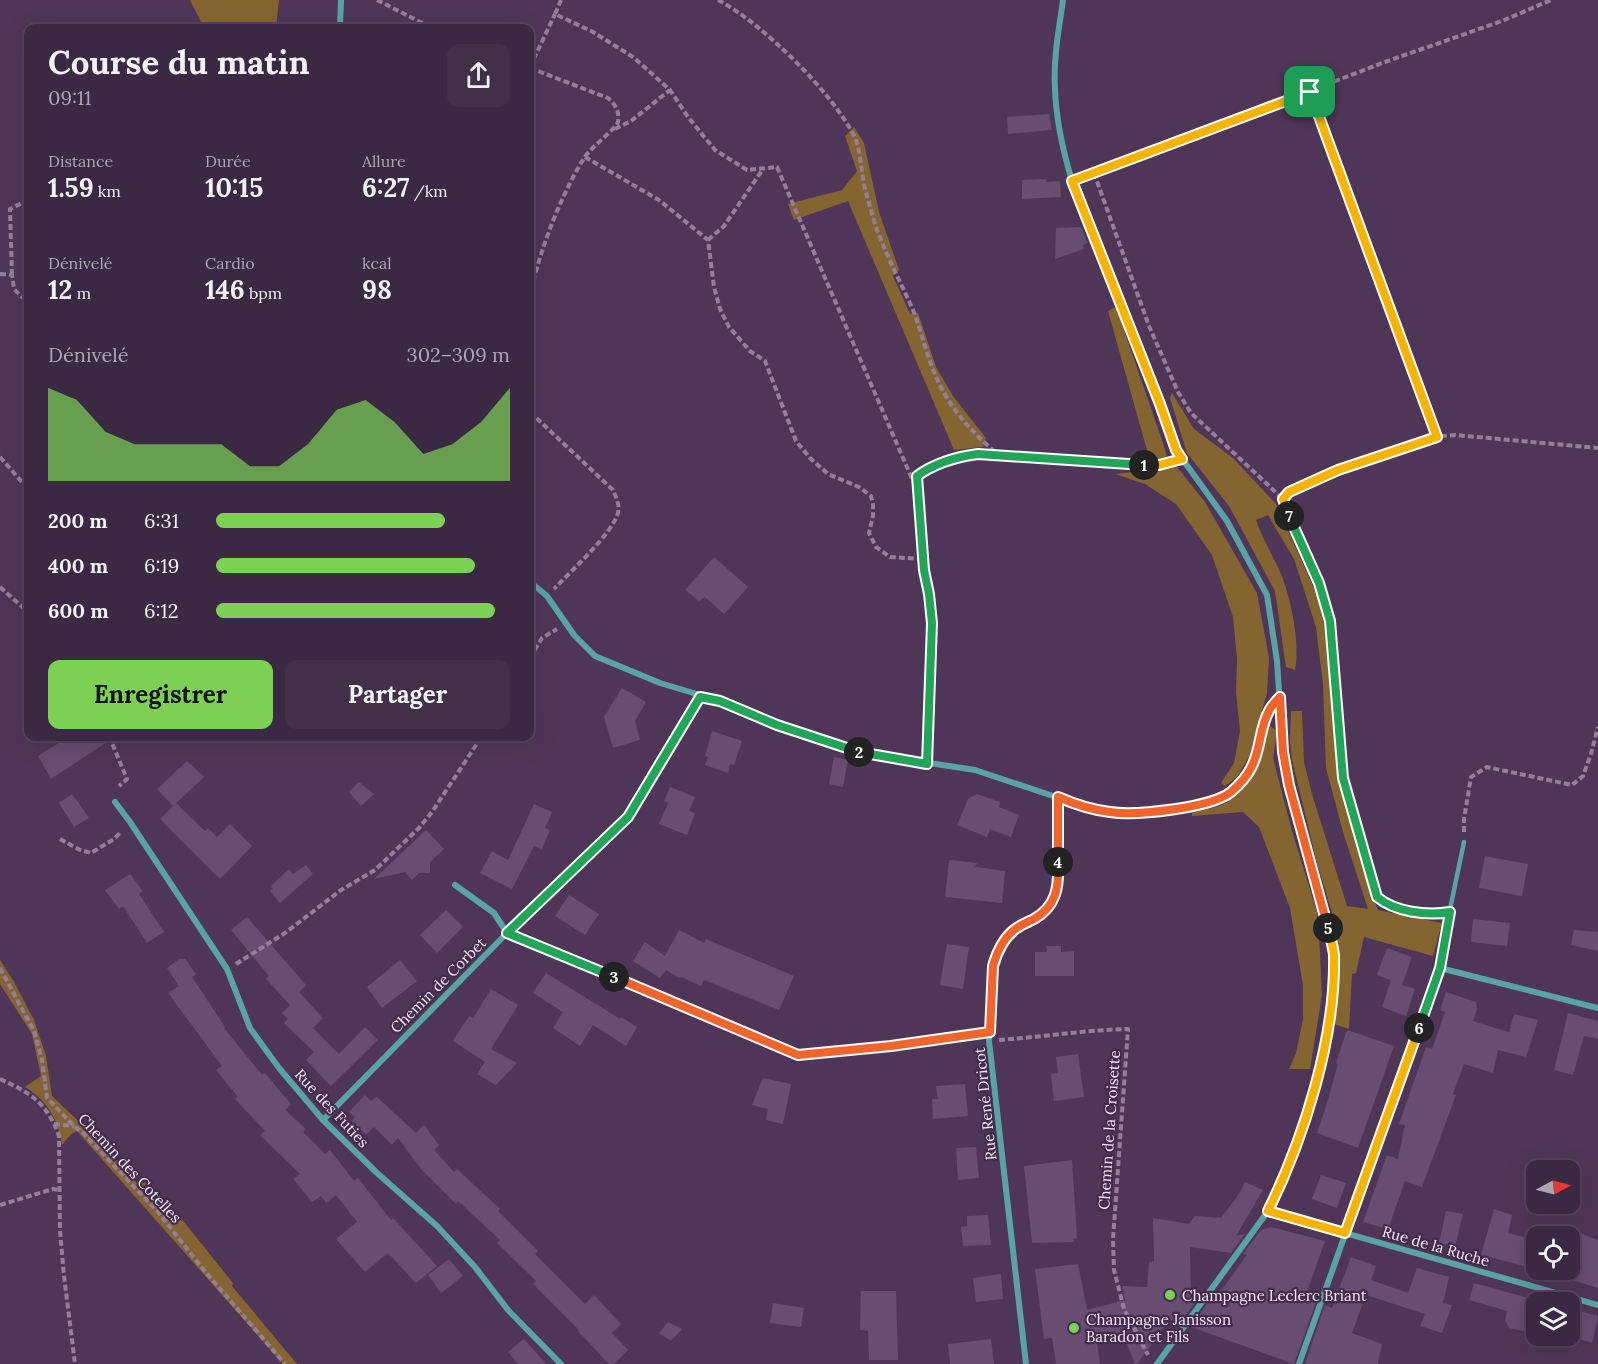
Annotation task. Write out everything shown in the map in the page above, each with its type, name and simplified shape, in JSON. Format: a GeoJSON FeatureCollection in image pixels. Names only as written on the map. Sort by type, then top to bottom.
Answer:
{"type":"FeatureCollection","features":[{"type":"Feature","properties":{"kind":"street"},"geometry":{"type":"LineString","coordinates":[[340,24],[341,0]]}},
{"type":"Feature","properties":{"kind":"street"},"geometry":{"type":"LineString","coordinates":[[1063,0],[1054,89],[1065,156],[1072,181],[1176,450],[1227,521],[1267,595],[1277,662],[1283,752],[1289,785],[1334,954],[1330,1006],[1315,1086],[1300,1137],[1268,1211],[1157,1364]]}},
{"type":"Feature","properties":{"kind":"street"},"geometry":{"type":"LineString","coordinates":[[534,585],[547,596],[574,635],[595,656],[660,683],[700,697],[720,701],[777,725],[858,752],[975,770],[1083,806],[1123,813],[1192,806],[1230,793],[1251,769],[1259,751],[1269,711],[1280,697]]}},
{"type":"Feature","properties":{"kind":"street","name":"Chemin de Corbet"},"geometry":{"type":"LineString","coordinates":[[323,1120],[507,933],[628,817],[700,697]]}},
{"type":"Feature","properties":{"kind":"street","name":"Rue René Dricot"},"geometry":{"type":"LineString","coordinates":[[1026,1364],[989,1041],[993,966],[996,955],[1007,936],[1015,928],[1043,913],[1056,894],[1059,876],[1058,797]]}},
{"type":"Feature","properties":{"kind":"street","name":"Rue des Futies"},"geometry":{"type":"LineString","coordinates":[[115,802],[227,969],[250,1028],[279,1068],[323,1120],[376,1172],[437,1226],[475,1267],[508,1311],[561,1364]]}},
{"type":"Feature","properties":{"kind":"street"},"geometry":{"type":"LineString","coordinates":[[455,885],[494,913],[507,933],[798,1055],[891,1046],[990,1032]]}},
{"type":"Feature","properties":{"kind":"street"},"geometry":{"type":"LineString","coordinates":[[1299,1364],[1440,968],[1598,1008]]}},
{"type":"Feature","properties":{"kind":"street","name":"Rue de la Ruche"},"geometry":{"type":"LineString","coordinates":[[1268,1211],[1598,1305]]}},
{"type":"Feature","properties":{"kind":"lane"},"geometry":{"type":"LineString","coordinates":[[1440,968],[1464,842]]}},
{"type":"Feature","properties":{"kind":"path"},"geometry":{"type":"LineString","coordinates":[[377,0],[424,24]]}},
{"type":"Feature","properties":{"kind":"path"},"geometry":{"type":"LineString","coordinates":[[534,59],[561,0]]}},
{"type":"Feature","properties":{"kind":"path"},"geometry":{"type":"LineString","coordinates":[[718,0],[730,6],[771,38],[801,67],[838,111],[856,140],[864,185],[879,234],[914,312],[936,379],[972,432],[1001,456]]}},
{"type":"Feature","properties":{"kind":"path"},"geometry":{"type":"LineString","coordinates":[[1072,181],[1385,62],[1502,21],[1551,0]]}},
{"type":"Feature","properties":{"kind":"path"},"geometry":{"type":"LineString","coordinates":[[555,14],[593,32],[633,57],[670,90],[688,117],[715,150],[747,170],[777,167],[916,488]]}},
{"type":"Feature","properties":{"kind":"path"},"geometry":{"type":"LineString","coordinates":[[534,69],[608,98],[618,111],[619,118],[614,129]]}},
{"type":"Feature","properties":{"kind":"path"},"geometry":{"type":"LineString","coordinates":[[534,282],[555,219],[585,157],[600,140],[614,129],[630,121],[670,90]]}},
{"type":"Feature","properties":{"kind":"path"},"geometry":{"type":"LineString","coordinates":[[1310,92],[1437,437]]}},
{"type":"Feature","properties":{"kind":"path"},"geometry":{"type":"LineString","coordinates":[[585,157],[659,200],[708,240],[714,287],[720,309],[729,327],[750,351],[765,361],[796,441],[828,474],[859,487],[871,496],[873,510],[869,533],[876,547],[890,556],[923,559]]}},
{"type":"Feature","properties":{"kind":"path"},"geometry":{"type":"LineString","coordinates":[[708,240],[724,226],[764,168]]}},
{"type":"Feature","properties":{"kind":"path"},"geometry":{"type":"LineString","coordinates":[[1094,173],[1149,326],[1178,392],[1191,412],[1283,499],[1319,583],[1330,621],[1343,778],[1377,897],[1386,904],[1415,912],[1438,914],[1450,912]]}},
{"type":"Feature","properties":{"kind":"path"},"geometry":{"type":"LineString","coordinates":[[24,202],[10,209],[14,289],[24,299]]}},
{"type":"Feature","properties":{"kind":"path"},"geometry":{"type":"LineString","coordinates":[[0,274],[12,275]]}},
{"type":"Feature","properties":{"kind":"path"},"geometry":{"type":"LineString","coordinates":[[534,416],[613,490],[618,506],[618,514],[606,532],[547,596]]}},
{"type":"Feature","properties":{"kind":"path"},"geometry":{"type":"LineString","coordinates":[[1283,499],[1289,492],[1338,470],[1437,437],[1455,435],[1598,448]]}},
{"type":"Feature","properties":{"kind":"path"},"geometry":{"type":"LineString","coordinates":[[927,764],[932,623],[923,559],[916,488],[917,476],[927,469],[957,457],[978,454],[1104,462],[1129,466],[1159,465],[1182,459]]}},
{"type":"Feature","properties":{"kind":"path"},"geometry":{"type":"LineString","coordinates":[[0,457],[24,484]]}},
{"type":"Feature","properties":{"kind":"path"},"geometry":{"type":"LineString","coordinates":[[0,587],[24,608]]}},
{"type":"Feature","properties":{"kind":"path"},"geometry":{"type":"LineString","coordinates":[[534,651],[542,638],[566,623]]}},
{"type":"Feature","properties":{"kind":"path"},"geometry":{"type":"LineString","coordinates":[[1464,842],[1464,819],[1471,777],[1487,767],[1572,785],[1583,776],[1598,727]]}},
{"type":"Feature","properties":{"kind":"path"},"geometry":{"type":"LineString","coordinates":[[111,741],[127,779],[119,786]]}},
{"type":"Feature","properties":{"kind":"path"},"geometry":{"type":"LineString","coordinates":[[227,969],[285,933],[341,890],[375,870],[419,828],[432,812],[479,741]]}},
{"type":"Feature","properties":{"kind":"path"},"geometry":{"type":"LineString","coordinates":[[60,839],[91,854],[114,839],[130,822]]}},
{"type":"Feature","properties":{"kind":"path"},"geometry":{"type":"LineString","coordinates":[[0,968],[34,1031],[42,1060],[48,1112]]}},
{"type":"Feature","properties":{"kind":"path","name":"Chemin de la Croisette"},"geometry":{"type":"LineString","coordinates":[[989,1041],[1128,1029],[1113,1239],[1114,1270],[1124,1309],[1152,1364]]}},
{"type":"Feature","properties":{"kind":"path"},"geometry":{"type":"LineString","coordinates":[[0,1079],[34,1096],[48,1112],[54,1124],[60,1149],[60,1231],[63,1276],[76,1364],[70,1364]]}},
{"type":"Feature","properties":{"kind":"path","name":"Chemin des Cotelles"},"geometry":{"type":"LineString","coordinates":[[47,1098],[158,1212],[203,1269],[255,1326],[285,1364]]}},
{"type":"Feature","properties":{"kind":"path"},"geometry":{"type":"LineString","coordinates":[[54,1124],[74,1126]]}},
{"type":"Feature","properties":{"kind":"path"},"geometry":{"type":"LineString","coordinates":[[0,1205],[53,1189],[60,1190]]}},
{"type":"Feature","properties":{"kind":"shaded area"},"geometry":{"type":"Polygon","coordinates":[[[190,0],[279,0],[276,24],[202,24],[190,0]]]}},
{"type":"Feature","properties":{"kind":"shaded area"},"geometry":{"type":"Polygon","coordinates":[[[854,127],[864,143],[879,212],[899,270],[893,276],[910,314],[918,313],[936,367],[953,396],[986,438],[983,447],[954,450],[848,201],[794,220],[788,204],[842,190],[857,171],[845,136],[854,127]]]}},
{"type":"Feature","properties":{"kind":"shaded area"},"geometry":{"type":"Polygon","coordinates":[[[1116,307],[1167,457],[1150,461],[1108,311],[1116,307]]]}},
{"type":"Feature","properties":{"kind":"shaded area"},"geometry":{"type":"Polygon","coordinates":[[[1172,393],[1194,429],[1233,458],[1276,504],[1317,595],[1326,632],[1337,775],[1363,870],[1378,910],[1442,923],[1433,956],[1364,937],[1356,973],[1352,974],[1349,1029],[1334,1024],[1336,926],[1317,863],[1292,760],[1290,742],[1291,711],[1302,711],[1304,762],[1347,906],[1368,909],[1343,832],[1326,768],[1323,684],[1316,627],[1294,559],[1268,515],[1256,520],[1283,579],[1292,612],[1296,637],[1295,670],[1286,667],[1275,591],[1229,506],[1187,453],[1170,398],[1172,393]]]}},
{"type":"Feature","properties":{"kind":"shaded area"},"geometry":{"type":"Polygon","coordinates":[[[1177,467],[1205,502],[1257,593],[1269,658],[1267,693],[1249,757],[1237,777],[1225,786],[1221,783],[1234,763],[1240,731],[1236,693],[1237,659],[1233,617],[1212,555],[1176,504],[1145,484],[1115,474],[1177,467]]]}},
{"type":"Feature","properties":{"kind":"shaded area"},"geometry":{"type":"Polygon","coordinates":[[[1267,724],[1277,731],[1273,758],[1317,912],[1322,995],[1310,1069],[1289,1069],[1296,1053],[1303,1019],[1303,985],[1290,908],[1259,827],[1243,812],[1192,816],[1192,813],[1224,804],[1243,789],[1261,759],[1267,724]]]}},
{"type":"Feature","properties":{"kind":"shaded area"},"geometry":{"type":"Polygon","coordinates":[[[0,960],[34,1020],[46,1056],[52,1096],[94,1136],[136,1182],[148,1183],[173,1212],[176,1212],[233,1283],[232,1286],[297,1364],[283,1364],[77,1131],[71,1134],[62,1145],[55,1119],[45,1104],[25,1087],[41,1076],[32,1034],[0,984],[0,960]]]}},
{"type":"Feature","properties":{"kind":"building"},"geometry":{"type":"Polygon","coordinates":[[[1049,114],[1052,130],[1008,134],[1007,117],[1049,114]]]}},
{"type":"Feature","properties":{"kind":"building"},"geometry":{"type":"Polygon","coordinates":[[[1046,179],[1047,182],[1060,181],[1061,197],[1022,199],[1022,180],[1046,179]]]}},
{"type":"Feature","properties":{"kind":"building"},"geometry":{"type":"Polygon","coordinates":[[[1081,227],[1088,243],[1083,245],[1084,249],[1055,259],[1056,228],[1081,227]]]}},
{"type":"Feature","properties":{"kind":"building"},"geometry":{"type":"Polygon","coordinates":[[[714,557],[748,587],[724,614],[705,597],[699,601],[685,590],[714,557]]]}},
{"type":"Feature","properties":{"kind":"building"},"geometry":{"type":"Polygon","coordinates":[[[622,688],[646,702],[635,721],[640,740],[613,748],[604,717],[622,688]]]}},
{"type":"Feature","properties":{"kind":"building"},"geometry":{"type":"Polygon","coordinates":[[[712,731],[742,741],[734,765],[730,764],[728,773],[705,765],[708,757],[705,756],[712,731]]]}},
{"type":"Feature","properties":{"kind":"building"},"geometry":{"type":"Polygon","coordinates":[[[62,741],[108,741],[51,779],[38,756],[62,741]]]}},
{"type":"Feature","properties":{"kind":"building"},"geometry":{"type":"Polygon","coordinates":[[[834,757],[848,760],[843,787],[829,784],[834,757]]]}},
{"type":"Feature","properties":{"kind":"building"},"geometry":{"type":"Polygon","coordinates":[[[187,761],[204,777],[173,806],[157,789],[187,761]]]}},
{"type":"Feature","properties":{"kind":"building"},"geometry":{"type":"Polygon","coordinates":[[[359,782],[374,794],[361,806],[349,792],[359,782]]]}},
{"type":"Feature","properties":{"kind":"building"},"geometry":{"type":"Polygon","coordinates":[[[670,787],[695,797],[689,811],[695,813],[687,835],[659,824],[668,803],[664,801],[670,787]]]}},
{"type":"Feature","properties":{"kind":"building"},"geometry":{"type":"Polygon","coordinates":[[[72,794],[89,818],[74,827],[59,803],[72,794]]]}},
{"type":"Feature","properties":{"kind":"building"},"geometry":{"type":"Polygon","coordinates":[[[977,794],[1000,802],[999,807],[1019,815],[1011,837],[990,829],[987,837],[957,825],[968,799],[977,794]]]}},
{"type":"Feature","properties":{"kind":"building"},"geometry":{"type":"Polygon","coordinates":[[[176,803],[205,831],[208,828],[217,837],[230,824],[252,846],[220,879],[160,819],[176,803]]]}},
{"type":"Feature","properties":{"kind":"building"},"geometry":{"type":"Polygon","coordinates":[[[534,804],[552,812],[545,828],[550,830],[542,849],[534,846],[512,889],[480,873],[492,851],[508,860],[534,804]]]}},
{"type":"Feature","properties":{"kind":"building"},"geometry":{"type":"Polygon","coordinates":[[[426,830],[444,849],[430,862],[430,873],[419,873],[412,880],[405,872],[374,879],[426,830]]]}},
{"type":"Feature","properties":{"kind":"building"},"geometry":{"type":"Polygon","coordinates":[[[1485,856],[1528,864],[1522,896],[1479,888],[1485,856]]]}},
{"type":"Feature","properties":{"kind":"building"},"geometry":{"type":"Polygon","coordinates":[[[949,860],[977,863],[975,867],[1005,871],[1002,903],[945,897],[949,860]]]}},
{"type":"Feature","properties":{"kind":"building"},"geometry":{"type":"Polygon","coordinates":[[[306,865],[313,874],[280,903],[270,891],[273,889],[271,886],[289,869],[293,874],[306,865]]]}},
{"type":"Feature","properties":{"kind":"building"},"geometry":{"type":"Polygon","coordinates":[[[130,874],[143,891],[139,894],[164,932],[147,943],[123,906],[119,909],[105,890],[130,874]]]}},
{"type":"Feature","properties":{"kind":"building"},"geometry":{"type":"Polygon","coordinates":[[[569,895],[599,914],[585,935],[555,916],[569,895]]]}},
{"type":"Feature","properties":{"kind":"building"},"geometry":{"type":"Polygon","coordinates":[[[446,910],[463,927],[437,953],[420,935],[446,910]]]}},
{"type":"Feature","properties":{"kind":"building"},"geometry":{"type":"Polygon","coordinates":[[[247,917],[306,985],[299,992],[323,1018],[313,1028],[339,1054],[365,1027],[378,1040],[331,1086],[306,1060],[314,1052],[284,1023],[288,1019],[282,1013],[290,1005],[266,979],[269,976],[231,930],[247,917]]]}},
{"type":"Feature","properties":{"kind":"building"},"geometry":{"type":"Polygon","coordinates":[[[1473,919],[1510,923],[1507,946],[1471,942],[1473,919]]]}},
{"type":"Feature","properties":{"kind":"building"},"geometry":{"type":"Polygon","coordinates":[[[679,930],[704,943],[706,939],[794,976],[779,1010],[704,980],[701,986],[679,978],[666,970],[660,978],[633,961],[645,942],[665,956],[679,930]]]}},
{"type":"Feature","properties":{"kind":"building"},"geometry":{"type":"Polygon","coordinates":[[[1574,930],[1598,932],[1598,951],[1571,945],[1574,930]]]}},
{"type":"Feature","properties":{"kind":"building"},"geometry":{"type":"Polygon","coordinates":[[[947,944],[969,947],[963,989],[940,985],[947,944]]]}},
{"type":"Feature","properties":{"kind":"building"},"geometry":{"type":"Polygon","coordinates":[[[1046,946],[1061,946],[1061,952],[1074,951],[1074,976],[1035,976],[1035,952],[1047,952],[1046,946]]]}},
{"type":"Feature","properties":{"kind":"building"},"geometry":{"type":"Polygon","coordinates":[[[1387,948],[1412,957],[1402,985],[1415,989],[1406,1016],[1382,1007],[1391,980],[1377,975],[1387,948]]]}},
{"type":"Feature","properties":{"kind":"building"},"geometry":{"type":"Polygon","coordinates":[[[179,959],[185,959],[196,974],[192,977],[224,1028],[262,1075],[265,1073],[291,1104],[285,1110],[306,1129],[303,1132],[325,1154],[330,1150],[354,1181],[358,1178],[391,1220],[393,1218],[437,1266],[416,1283],[388,1253],[365,1272],[336,1239],[357,1222],[336,1195],[326,1203],[321,1196],[312,1202],[293,1179],[300,1174],[260,1135],[265,1131],[235,1099],[238,1097],[216,1070],[222,1066],[168,993],[179,986],[167,968],[179,959]]]}},
{"type":"Feature","properties":{"kind":"building"},"geometry":{"type":"Polygon","coordinates":[[[400,960],[417,981],[382,1008],[367,987],[400,960]]]}},
{"type":"Feature","properties":{"kind":"building"},"geometry":{"type":"Polygon","coordinates":[[[546,973],[637,1027],[626,1046],[593,1025],[580,1046],[553,1028],[563,1012],[533,993],[546,973]]]}},
{"type":"Feature","properties":{"kind":"building"},"geometry":{"type":"Polygon","coordinates":[[[491,989],[518,1005],[491,1049],[517,1063],[496,1085],[477,1074],[485,1062],[453,1041],[469,1016],[473,1018],[491,989]]]}},
{"type":"Feature","properties":{"kind":"building"},"geometry":{"type":"Polygon","coordinates":[[[1446,992],[1476,1002],[1477,1009],[1473,1021],[1509,1032],[1514,1014],[1538,1020],[1526,1057],[1498,1050],[1493,1073],[1464,1064],[1453,1094],[1456,1095],[1422,1187],[1405,1181],[1388,1229],[1363,1222],[1387,1155],[1398,1159],[1405,1125],[1399,1124],[1426,1047],[1432,1049],[1445,1012],[1440,1010],[1446,992]]]}},
{"type":"Feature","properties":{"kind":"building"},"geometry":{"type":"Polygon","coordinates":[[[1568,1013],[1598,1021],[1598,1039],[1584,1036],[1573,1075],[1554,1070],[1568,1013]]]}},
{"type":"Feature","properties":{"kind":"building"},"geometry":{"type":"Polygon","coordinates":[[[1347,1030],[1394,1046],[1358,1148],[1317,1133],[1347,1030]]]}},
{"type":"Feature","properties":{"kind":"building"},"geometry":{"type":"Polygon","coordinates":[[[1078,1054],[1084,1097],[1054,1101],[1051,1074],[1058,1073],[1056,1057],[1078,1054]]]}},
{"type":"Feature","properties":{"kind":"building"},"geometry":{"type":"Polygon","coordinates":[[[763,1078],[791,1084],[783,1124],[766,1120],[768,1109],[752,1105],[763,1078]]]}},
{"type":"Feature","properties":{"kind":"building"},"geometry":{"type":"Polygon","coordinates":[[[965,1084],[968,1116],[933,1119],[932,1099],[938,1099],[936,1086],[965,1084]]]}},
{"type":"Feature","properties":{"kind":"building"},"geometry":{"type":"Polygon","coordinates":[[[365,1095],[371,1101],[377,1097],[416,1133],[424,1125],[439,1145],[434,1150],[454,1172],[457,1169],[500,1209],[498,1211],[538,1251],[535,1254],[585,1304],[594,1295],[621,1324],[612,1333],[628,1350],[614,1364],[609,1364],[533,1284],[536,1281],[497,1243],[500,1240],[458,1201],[456,1204],[422,1170],[398,1138],[392,1145],[374,1127],[366,1135],[352,1121],[355,1117],[349,1112],[365,1095]]]}},
{"type":"Feature","properties":{"kind":"building"},"geometry":{"type":"Polygon","coordinates":[[[976,1147],[979,1178],[958,1180],[956,1148],[976,1147]]]}},
{"type":"Feature","properties":{"kind":"building"},"geometry":{"type":"Polygon","coordinates":[[[1072,1160],[1077,1238],[1073,1239],[1074,1242],[1032,1243],[1024,1166],[1072,1160]]]}},
{"type":"Feature","properties":{"kind":"building"},"geometry":{"type":"Polygon","coordinates":[[[1321,1175],[1346,1183],[1337,1208],[1312,1199],[1321,1175]]]}},
{"type":"Feature","properties":{"kind":"building"},"geometry":{"type":"Polygon","coordinates":[[[1245,1182],[1263,1190],[1236,1236],[1245,1234],[1231,1253],[1190,1247],[1191,1294],[1200,1296],[1180,1323],[1170,1319],[1137,1364],[1135,1364],[1124,1336],[1097,1342],[1100,1364],[1056,1364],[1052,1338],[1044,1339],[1035,1269],[1078,1264],[1087,1310],[1125,1300],[1122,1286],[1147,1287],[1149,1262],[1154,1261],[1153,1218],[1189,1224],[1195,1216],[1221,1218],[1245,1182]]]}},
{"type":"Feature","properties":{"kind":"building"},"geometry":{"type":"Polygon","coordinates":[[[1494,1209],[1512,1215],[1508,1233],[1526,1238],[1526,1266],[1481,1255],[1494,1209]]]}},
{"type":"Feature","properties":{"kind":"building"},"geometry":{"type":"Polygon","coordinates":[[[1446,1211],[1463,1214],[1455,1247],[1439,1243],[1446,1211]]]}},
{"type":"Feature","properties":{"kind":"building"},"geometry":{"type":"Polygon","coordinates":[[[988,1215],[991,1245],[963,1246],[961,1227],[967,1226],[967,1216],[988,1215]]]}},
{"type":"Feature","properties":{"kind":"building"},"geometry":{"type":"Polygon","coordinates":[[[1271,1227],[1325,1241],[1305,1298],[1316,1302],[1294,1364],[1191,1327],[1211,1298],[1215,1299],[1247,1255],[1243,1254],[1261,1230],[1271,1227]]]}},
{"type":"Feature","properties":{"kind":"building"},"geometry":{"type":"Polygon","coordinates":[[[1580,1233],[1598,1240],[1598,1288],[1572,1280],[1580,1280],[1580,1233]]]}},
{"type":"Feature","properties":{"kind":"building"},"geometry":{"type":"Polygon","coordinates":[[[1351,1257],[1376,1266],[1371,1280],[1408,1293],[1417,1268],[1449,1277],[1443,1303],[1452,1305],[1442,1333],[1420,1326],[1425,1314],[1366,1295],[1352,1333],[1382,1344],[1378,1364],[1305,1364],[1325,1305],[1332,1308],[1351,1257]]]}},
{"type":"Feature","properties":{"kind":"building"},"geometry":{"type":"Polygon","coordinates":[[[449,1259],[463,1276],[441,1293],[428,1275],[449,1259]]]}},
{"type":"Feature","properties":{"kind":"building"},"geometry":{"type":"Polygon","coordinates":[[[1001,1274],[1003,1299],[976,1302],[973,1278],[1001,1274]]]}},
{"type":"Feature","properties":{"kind":"building"},"geometry":{"type":"Polygon","coordinates":[[[1474,1283],[1526,1297],[1526,1332],[1509,1328],[1505,1320],[1507,1311],[1469,1300],[1474,1283]]]}},
{"type":"Feature","properties":{"kind":"building"},"geometry":{"type":"Polygon","coordinates":[[[861,1291],[896,1291],[898,1360],[869,1360],[868,1331],[860,1330],[861,1291]]]}},
{"type":"Feature","properties":{"kind":"building"},"geometry":{"type":"Polygon","coordinates":[[[773,1303],[804,1308],[801,1327],[770,1323],[773,1303]]]}},
{"type":"Feature","properties":{"kind":"building"},"geometry":{"type":"Polygon","coordinates":[[[1580,1311],[1598,1316],[1592,1343],[1580,1339],[1580,1311]]]}},
{"type":"Feature","properties":{"kind":"building"},"geometry":{"type":"Polygon","coordinates":[[[668,1322],[682,1329],[671,1341],[659,1333],[668,1322]]]}},
{"type":"Feature","properties":{"kind":"building"},"geometry":{"type":"Polygon","coordinates":[[[524,1339],[546,1364],[518,1364],[508,1352],[524,1339]]]}},
{"type":"Feature","properties":{"kind":"building"},"geometry":{"type":"Polygon","coordinates":[[[991,1339],[994,1364],[950,1364],[948,1344],[991,1339]]]}},
{"type":"Feature","properties":{"kind":"place","name":"Champagne Leclerc Briant"},"geometry":{"type":"Point","coordinates":[1170,1295]}},
{"type":"Feature","properties":{"kind":"place","name":"Champagne Janisson Baradon et Fils"},"geometry":{"type":"Point","coordinates":[1074,1328]}},
{"type":"Feature","properties":{"kind":"route"},"geometry":{"type":"LineString","coordinates":[[1310,92],[1437,437],[1338,470],[1289,492],[1283,499],[1319,583],[1330,621],[1343,778],[1377,897],[1386,904],[1415,912],[1438,914],[1450,912],[1440,968],[1345,1233],[1268,1211],[1300,1137],[1315,1086],[1330,1006],[1334,954],[1289,785],[1283,752],[1280,697],[1269,711],[1259,751],[1251,769],[1230,793],[1217,799],[1192,806],[1123,813],[1083,806],[1058,797],[1059,876],[1056,894],[1043,913],[1015,928],[1007,936],[996,955],[993,966],[990,1032],[891,1046],[798,1055],[507,933],[628,817],[700,697],[720,701],[777,725],[858,752],[927,764],[932,623],[924,570],[916,488],[917,476],[927,469],[957,457],[978,454],[1104,462],[1129,466],[1159,465],[1182,459],[1176,450],[1072,181],[1310,92]]}}]}
